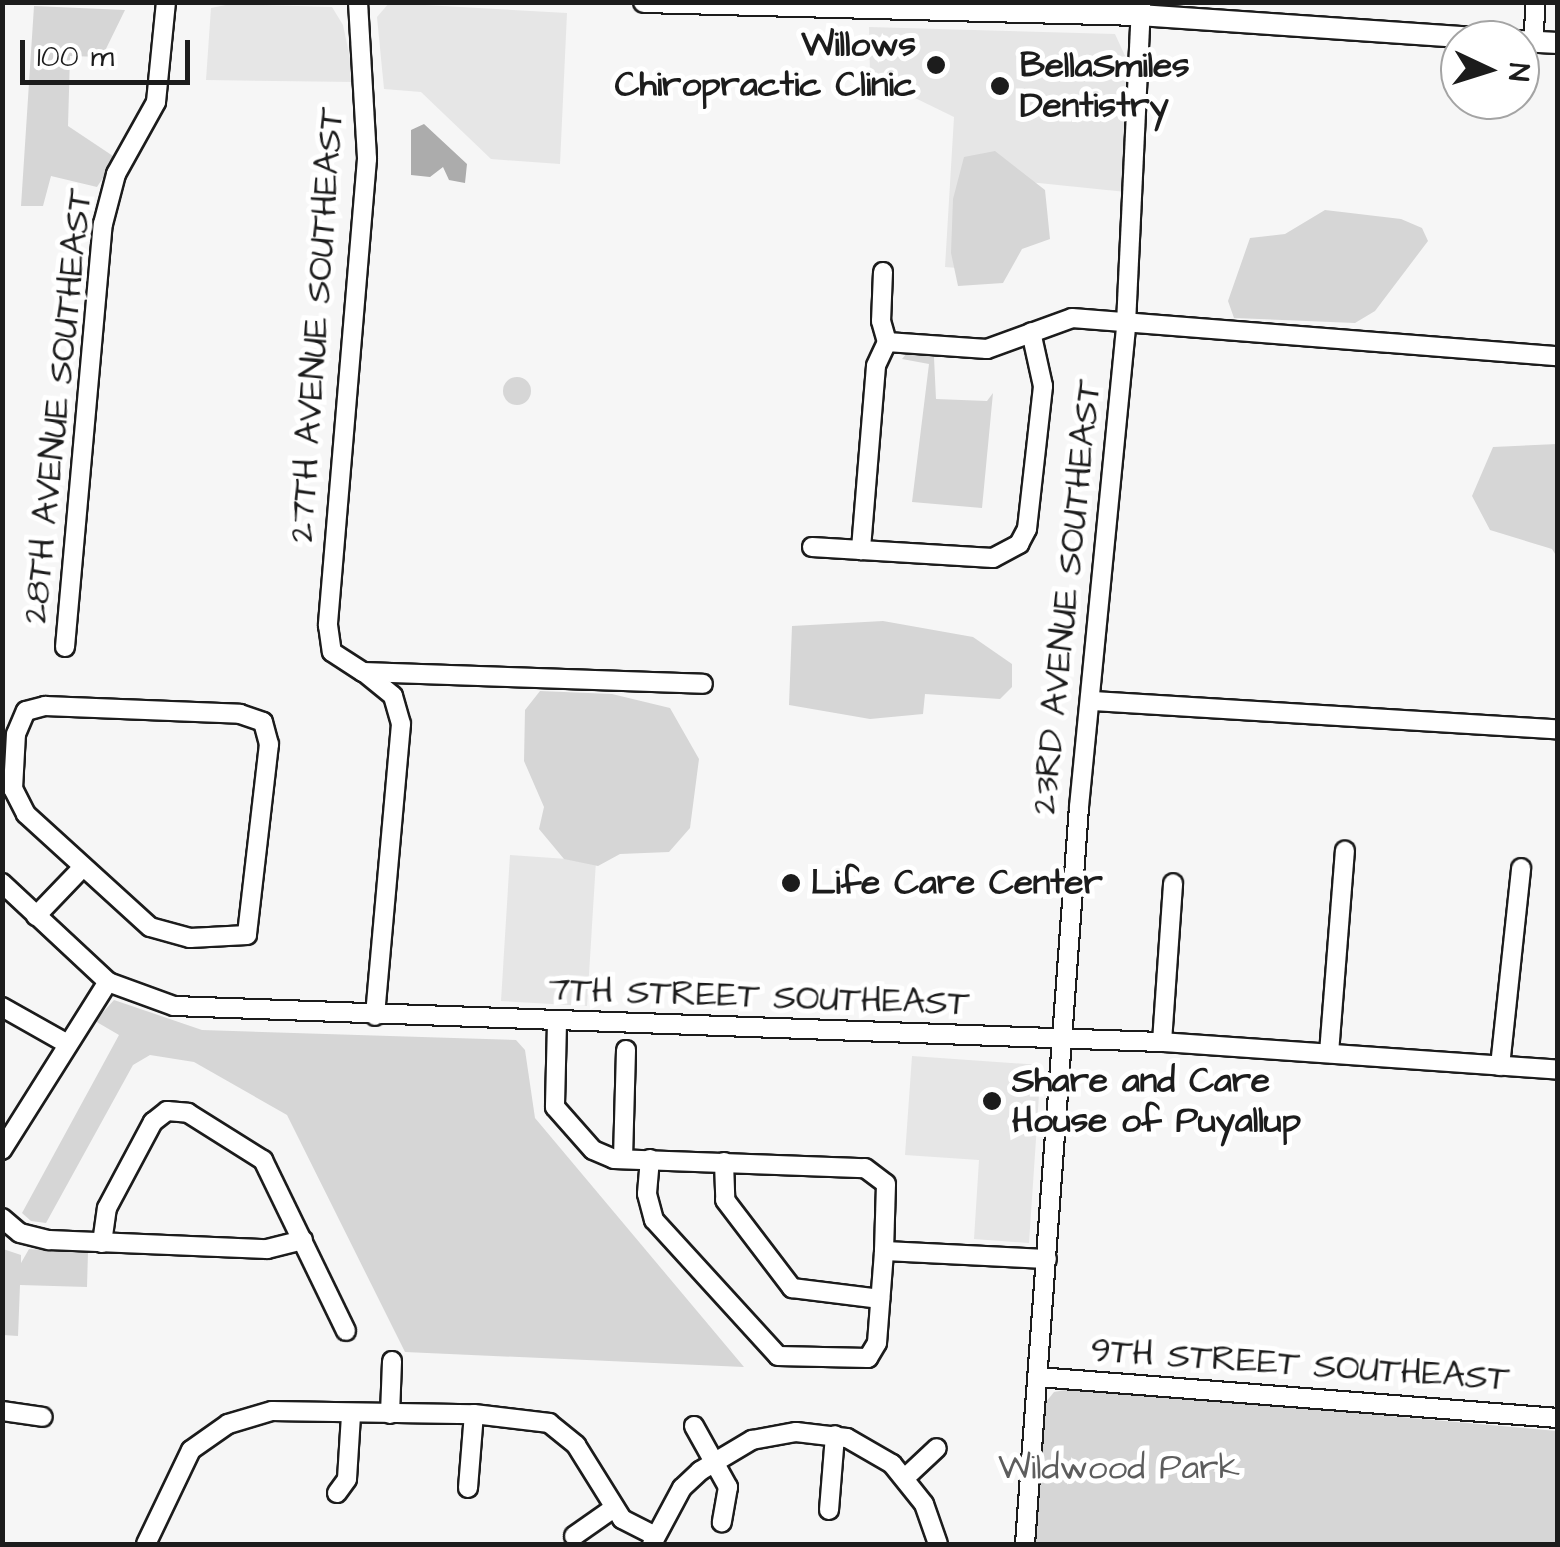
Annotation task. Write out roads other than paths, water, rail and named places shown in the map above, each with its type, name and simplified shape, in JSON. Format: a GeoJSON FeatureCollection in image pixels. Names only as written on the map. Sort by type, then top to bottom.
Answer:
{"type":"FeatureCollection","features":[{"type":"Feature","properties":{"kind":"main road"},"geometry":{"type":"LineString","coordinates":[[644,2],[1140,9],[1440,34]]}},
{"type":"Feature","properties":{"kind":"street","name":"28TH AVENUE SOUTHEAST"},"geometry":{"type":"LineString","coordinates":[[65,647],[104,224],[116,174],[156,102],[166,2]]}},
{"type":"Feature","properties":{"kind":"street","name":"27TH AVENUE SOUTHEAST"},"geometry":{"type":"LineString","coordinates":[[358,2],[368,159],[328,626],[332,652],[363,672]]}},
{"type":"Feature","properties":{"kind":"street","name":"23RD AVENUE SOUTHEAST"},"geometry":{"type":"LineString","coordinates":[[1026,1544],[1062,1039],[1126,324],[1140,9]]}},
{"type":"Feature","properties":{"kind":"street"},"geometry":{"type":"LineString","coordinates":[[861,550],[876,366],[887,342],[881,322],[884,272]]}},
{"type":"Feature","properties":{"kind":"street"},"geometry":{"type":"LineString","coordinates":[[887,342],[987,350],[1061,318],[1558,356]]}},
{"type":"Feature","properties":{"kind":"street"},"geometry":{"type":"LineString","coordinates":[[812,547],[993,558],[1019,544],[1027,529],[1043,386],[1031,332]]}},
{"type":"Feature","properties":{"kind":"street"},"geometry":{"type":"LineString","coordinates":[[363,672],[704,684]]}},
{"type":"Feature","properties":{"kind":"street"},"geometry":{"type":"LineString","coordinates":[[363,672],[393,696],[401,724],[375,1016]]}},
{"type":"Feature","properties":{"kind":"street"},"geometry":{"type":"LineString","coordinates":[[1094,700],[1558,729]]}},
{"type":"Feature","properties":{"kind":"street"},"geometry":{"type":"LineString","coordinates":[[46,706],[261,720],[268,744],[247,934],[233,940],[157,930],[82,868],[15,798],[15,738],[23,715],[46,706]]}},
{"type":"Feature","properties":{"kind":"street"},"geometry":{"type":"LineString","coordinates":[[1329,1053],[1344,851]]}},
{"type":"Feature","properties":{"kind":"street"},"geometry":{"type":"LineString","coordinates":[[36,916],[82,868]]}},
{"type":"Feature","properties":{"kind":"street"},"geometry":{"type":"LineString","coordinates":[[1500,1066],[1521,868]]}},
{"type":"Feature","properties":{"kind":"street","name":"7TH STREET SOUTHEAST"},"geometry":{"type":"LineString","coordinates":[[2,883],[108,982],[174,1006],[556,1023],[1162,1042],[1558,1070]]}},
{"type":"Feature","properties":{"kind":"street"},"geometry":{"type":"LineString","coordinates":[[1162,1042],[1173,883]]}},
{"type":"Feature","properties":{"kind":"street"},"geometry":{"type":"LineString","coordinates":[[4,1144],[108,982]]}},
{"type":"Feature","properties":{"kind":"street"},"geometry":{"type":"LineString","coordinates":[[2,1006],[66,1043]]}},
{"type":"Feature","properties":{"kind":"street"},"geometry":{"type":"LineString","coordinates":[[556,1023],[554,1106],[593,1150],[623,1158],[650,1158],[724,1162],[878,1172],[886,1184],[884,1251],[877,1343],[868,1358],[796,1360],[765,1348],[654,1220],[647,1194],[650,1158]]}},
{"type":"Feature","properties":{"kind":"street"},"geometry":{"type":"LineString","coordinates":[[623,1158],[626,1050]]}},
{"type":"Feature","properties":{"kind":"street"},"geometry":{"type":"LineString","coordinates":[[102,1243],[112,1198],[153,1122],[167,1111],[188,1113],[257,1154],[346,1332]]}},
{"type":"Feature","properties":{"kind":"street"},"geometry":{"type":"LineString","coordinates":[[724,1162],[726,1200],[792,1288],[880,1299]]}},
{"type":"Feature","properties":{"kind":"street"},"geometry":{"type":"LineString","coordinates":[[2,1218],[35,1238],[102,1243],[267,1250],[303,1240]]}},
{"type":"Feature","properties":{"kind":"street"},"geometry":{"type":"LineString","coordinates":[[884,1251],[1047,1259]]}},
{"type":"Feature","properties":{"kind":"street"},"geometry":{"type":"LineString","coordinates":[[390,1414],[392,1361]]}},
{"type":"Feature","properties":{"kind":"street","name":"9TH STREET SOUTHEAST"},"geometry":{"type":"LineString","coordinates":[[1038,1377],[1558,1418]]}},
{"type":"Feature","properties":{"kind":"street"},"geometry":{"type":"LineString","coordinates":[[2,1411],[43,1417]]}},
{"type":"Feature","properties":{"kind":"street"},"geometry":{"type":"LineString","coordinates":[[146,1544],[181,1464],[214,1432],[258,1413],[474,1414],[558,1427],[576,1445],[614,1508],[632,1528],[653,1540],[682,1488],[714,1461],[768,1434],[835,1435],[866,1445],[906,1477],[938,1544]]}},
{"type":"Feature","properties":{"kind":"street"},"geometry":{"type":"LineString","coordinates":[[468,1488],[474,1414]]}},
{"type":"Feature","properties":{"kind":"street"},"geometry":{"type":"LineString","coordinates":[[337,1493],[346,1479],[351,1416]]}},
{"type":"Feature","properties":{"kind":"street"},"geometry":{"type":"LineString","coordinates":[[694,1426],[730,1492],[722,1522]]}},
{"type":"Feature","properties":{"kind":"street"},"geometry":{"type":"LineString","coordinates":[[828,1510],[835,1435]]}},
{"type":"Feature","properties":{"kind":"street"},"geometry":{"type":"LineString","coordinates":[[906,1477],[938,1448]]}},
{"type":"Feature","properties":{"kind":"street"},"geometry":{"type":"LineString","coordinates":[[574,1536],[614,1508]]}},
{"type":"Feature","properties":{"kind":"place","name":"Willows Chiropractic Clinic"},"geometry":{"type":"Point","coordinates":[936,65]}},
{"type":"Feature","properties":{"kind":"place","name":"BellaSmiles Dentistry"},"geometry":{"type":"Point","coordinates":[1000,86]}},
{"type":"Feature","properties":{"kind":"place","name":"Life Care Center"},"geometry":{"type":"Point","coordinates":[791,883]}},
{"type":"Feature","properties":{"kind":"place","name":"Share and Care House of Puyallup"},"geometry":{"type":"Point","coordinates":[992,1101]}},
{"type":"Feature","properties":{"kind":"park label","name":"Wildwood Park"},"geometry":{"type":"Point","coordinates":[1119,1468]}}]}
